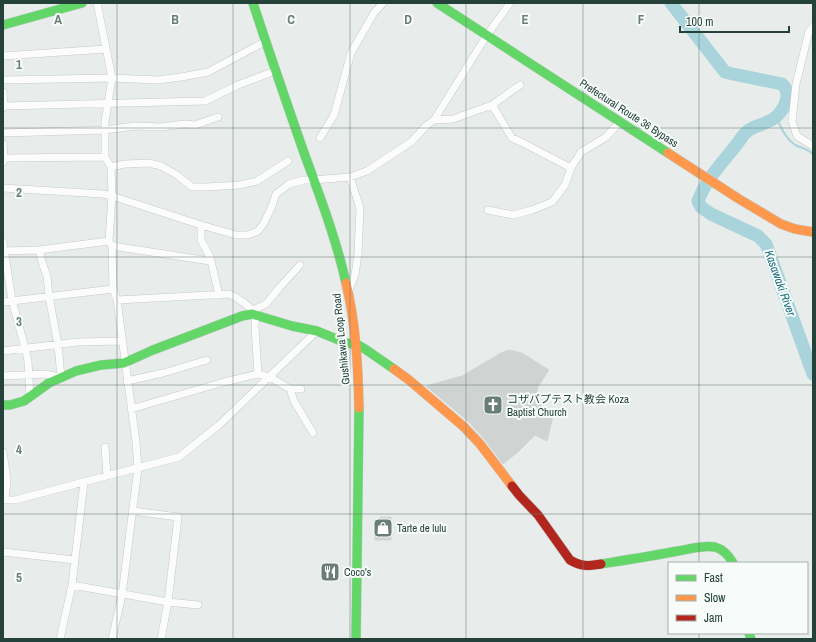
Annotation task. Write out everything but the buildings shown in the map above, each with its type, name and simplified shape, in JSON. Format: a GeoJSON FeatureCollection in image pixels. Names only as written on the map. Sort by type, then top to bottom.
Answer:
{"type":"FeatureCollection","features":[{"type":"Feature","properties":{"kind":"main road"},"geometry":{"type":"LineString","coordinates":[[3,25],[82,3]]}},
{"type":"Feature","properties":{"kind":"main road","name":"Gushikawa Loop Road"},"geometry":{"type":"LineString","coordinates":[[254,3],[275,71],[328,220],[342,265],[351,303],[356,344],[359,407],[356,639]]}},
{"type":"Feature","properties":{"kind":"main road","name":"Prefectural Route 36 Bypass"},"geometry":{"type":"LineString","coordinates":[[437,3],[739,199],[781,224],[795,229],[813,232]]}},
{"type":"Feature","properties":{"kind":"main road"},"geometry":{"type":"LineString","coordinates":[[3,405],[10,405],[24,401],[49,383],[76,371],[101,365],[124,363],[153,350],[242,316],[255,313],[292,326],[317,331],[346,343],[356,344],[365,348],[409,380],[464,427],[480,444],[519,495],[538,515],[570,560],[575,563],[587,566],[669,553],[696,547],[715,547],[722,549],[733,562]]}},
{"type":"Feature","properties":{"kind":"street"},"geometry":{"type":"LineString","coordinates":[[97,3],[112,78],[105,122],[105,157],[111,167],[111,244],[113,289],[117,300],[124,363],[136,442],[138,468],[122,595],[112,639]]}},
{"type":"Feature","properties":{"kind":"street"},"geometry":{"type":"LineString","coordinates":[[320,138],[334,115],[351,53],[374,13],[383,3]]}},
{"type":"Feature","properties":{"kind":"street"},"geometry":{"type":"LineString","coordinates":[[3,188],[103,194],[201,225],[236,234],[248,235],[258,231],[272,206],[276,194],[289,184],[304,180],[350,177],[379,164],[411,142],[427,125],[434,120],[510,3]]}},
{"type":"Feature","properties":{"kind":"street"},"geometry":{"type":"LineString","coordinates":[[813,27],[809,31],[796,84],[792,120],[797,136],[813,146]]}},
{"type":"Feature","properties":{"kind":"street"},"geometry":{"type":"LineString","coordinates":[[3,80],[112,78],[158,80],[181,77],[208,72],[266,41]]}},
{"type":"Feature","properties":{"kind":"street"},"geometry":{"type":"LineString","coordinates":[[3,56],[106,49]]}},
{"type":"Feature","properties":{"kind":"street"},"geometry":{"type":"LineString","coordinates":[[3,92],[3,107],[205,101],[238,85],[275,71]]}},
{"type":"Feature","properties":{"kind":"street"},"geometry":{"type":"LineString","coordinates":[[434,120],[453,119],[492,105],[520,85]]}},
{"type":"Feature","properties":{"kind":"street"},"geometry":{"type":"LineString","coordinates":[[492,105],[512,138],[571,168]]}},
{"type":"Feature","properties":{"kind":"street"},"geometry":{"type":"LineString","coordinates":[[3,132],[105,130],[135,126],[160,127],[185,124],[195,125],[218,117]]}},
{"type":"Feature","properties":{"kind":"street"},"geometry":{"type":"LineString","coordinates":[[488,210],[513,215],[532,210],[552,202],[565,185],[571,168],[581,152],[606,137],[620,122]]}},
{"type":"Feature","properties":{"kind":"street"},"geometry":{"type":"LineString","coordinates":[[3,144],[3,160],[105,157]]}},
{"type":"Feature","properties":{"kind":"street"},"geometry":{"type":"LineString","coordinates":[[111,167],[125,164],[149,163],[161,166],[177,175],[192,187],[206,187],[240,185],[257,181],[288,160]]}},
{"type":"Feature","properties":{"kind":"street"},"geometry":{"type":"LineString","coordinates":[[348,292],[356,275],[360,208],[350,177]]}},
{"type":"Feature","properties":{"kind":"street"},"geometry":{"type":"LineString","coordinates":[[201,225],[201,240],[210,257],[219,295]]}},
{"type":"Feature","properties":{"kind":"street"},"geometry":{"type":"LineString","coordinates":[[3,242],[12,300],[28,361],[30,396]]}},
{"type":"Feature","properties":{"kind":"street"},"geometry":{"type":"LineString","coordinates":[[4,251],[39,250],[111,244],[210,261]]}},
{"type":"Feature","properties":{"kind":"street"},"geometry":{"type":"LineString","coordinates":[[3,376],[44,374],[61,377],[58,345],[47,276],[39,250]]}},
{"type":"Feature","properties":{"kind":"street"},"geometry":{"type":"LineString","coordinates":[[255,313],[266,304],[300,266]]}},
{"type":"Feature","properties":{"kind":"street"},"geometry":{"type":"LineString","coordinates":[[3,302],[113,289]]}},
{"type":"Feature","properties":{"kind":"street"},"geometry":{"type":"LineString","coordinates":[[117,300],[229,294],[241,299],[255,313],[258,374]]}},
{"type":"Feature","properties":{"kind":"street"},"geometry":{"type":"LineString","coordinates":[[3,452],[7,480],[4,500],[15,500],[179,457],[219,425],[317,331]]}},
{"type":"Feature","properties":{"kind":"street"},"geometry":{"type":"LineString","coordinates":[[3,351],[78,342],[122,341]]}},
{"type":"Feature","properties":{"kind":"street"},"geometry":{"type":"LineString","coordinates":[[127,381],[163,373],[207,360]]}},
{"type":"Feature","properties":{"kind":"street"},"geometry":{"type":"LineString","coordinates":[[131,409],[224,382],[258,374],[270,377],[290,389],[301,389]]}},
{"type":"Feature","properties":{"kind":"street"},"geometry":{"type":"LineString","coordinates":[[290,389],[294,401],[313,433]]}},
{"type":"Feature","properties":{"kind":"street"},"geometry":{"type":"LineString","coordinates":[[105,447],[107,476]]}},
{"type":"Feature","properties":{"kind":"street"},"geometry":{"type":"LineString","coordinates":[[60,639],[72,585],[84,482]]}},
{"type":"Feature","properties":{"kind":"street"},"geometry":{"type":"LineString","coordinates":[[133,511],[178,517],[168,602],[161,639]]}},
{"type":"Feature","properties":{"kind":"street"},"geometry":{"type":"LineString","coordinates":[[3,552],[75,560]]}},
{"type":"Feature","properties":{"kind":"street"},"geometry":{"type":"LineString","coordinates":[[72,585],[122,595],[198,605]]}},
{"type":"Feature","properties":{"kind":"waterway","name":"Kasawaki River"},"geometry":{"type":"LineString","coordinates":[[671,3],[725,72],[782,84],[787,92],[785,105],[780,113],[771,120],[752,128],[745,133],[710,178],[698,201],[701,207],[711,214],[758,236],[766,244],[813,374]]}},
{"type":"Feature","properties":{"kind":"waterway"},"geometry":{"type":"LineString","coordinates":[[776,117],[789,139],[795,145],[813,154]]}},
{"type":"Feature","properties":{"kind":"traffic: fast"},"geometry":{"type":"LineString","coordinates":[[3,25],[82,3]]}},
{"type":"Feature","properties":{"kind":"traffic: fast"},"geometry":{"type":"LineString","coordinates":[[253,3],[327,216],[346,283]]}},
{"type":"Feature","properties":{"kind":"traffic: fast"},"geometry":{"type":"LineString","coordinates":[[437,3],[668,153]]}},
{"type":"Feature","properties":{"kind":"traffic: fast"},"geometry":{"type":"LineString","coordinates":[[3,405],[10,405],[24,401],[49,383],[76,371],[101,365],[124,363],[153,350],[242,316],[252,314],[292,326],[317,331],[346,343],[356,344],[394,369]]}},
{"type":"Feature","properties":{"kind":"traffic: fast"},"geometry":{"type":"LineString","coordinates":[[356,639],[359,408]]}},
{"type":"Feature","properties":{"kind":"traffic: fast"},"geometry":{"type":"LineString","coordinates":[[601,564],[706,546],[721,549],[728,555],[732,562]]}},
{"type":"Feature","properties":{"kind":"traffic: fast"},"geometry":{"type":"LineString","coordinates":[[749,634],[751,639]]}},
{"type":"Feature","properties":{"kind":"traffic: slow"},"geometry":{"type":"LineString","coordinates":[[668,153],[781,224],[795,229],[813,232]]}},
{"type":"Feature","properties":{"kind":"traffic: slow"},"geometry":{"type":"LineString","coordinates":[[346,283],[356,345],[359,408]]}},
{"type":"Feature","properties":{"kind":"traffic: slow"},"geometry":{"type":"LineString","coordinates":[[394,369],[464,427],[480,444],[512,486]]}},
{"type":"Feature","properties":{"kind":"traffic: jam"},"geometry":{"type":"LineString","coordinates":[[512,486],[538,515],[570,560],[578,564],[585,565],[601,564]]}},
{"type":"Feature","properties":{"kind":"place","name":"コザバプテスト教会 Koza Baptist Church"},"geometry":{"type":"Point","coordinates":[493,405]}},
{"type":"Feature","properties":{"kind":"place","name":"Tarte de lulu"},"geometry":{"type":"Point","coordinates":[383,528]}},
{"type":"Feature","properties":{"kind":"place","name":"Coco's"},"geometry":{"type":"Point","coordinates":[330,572]}}]}
